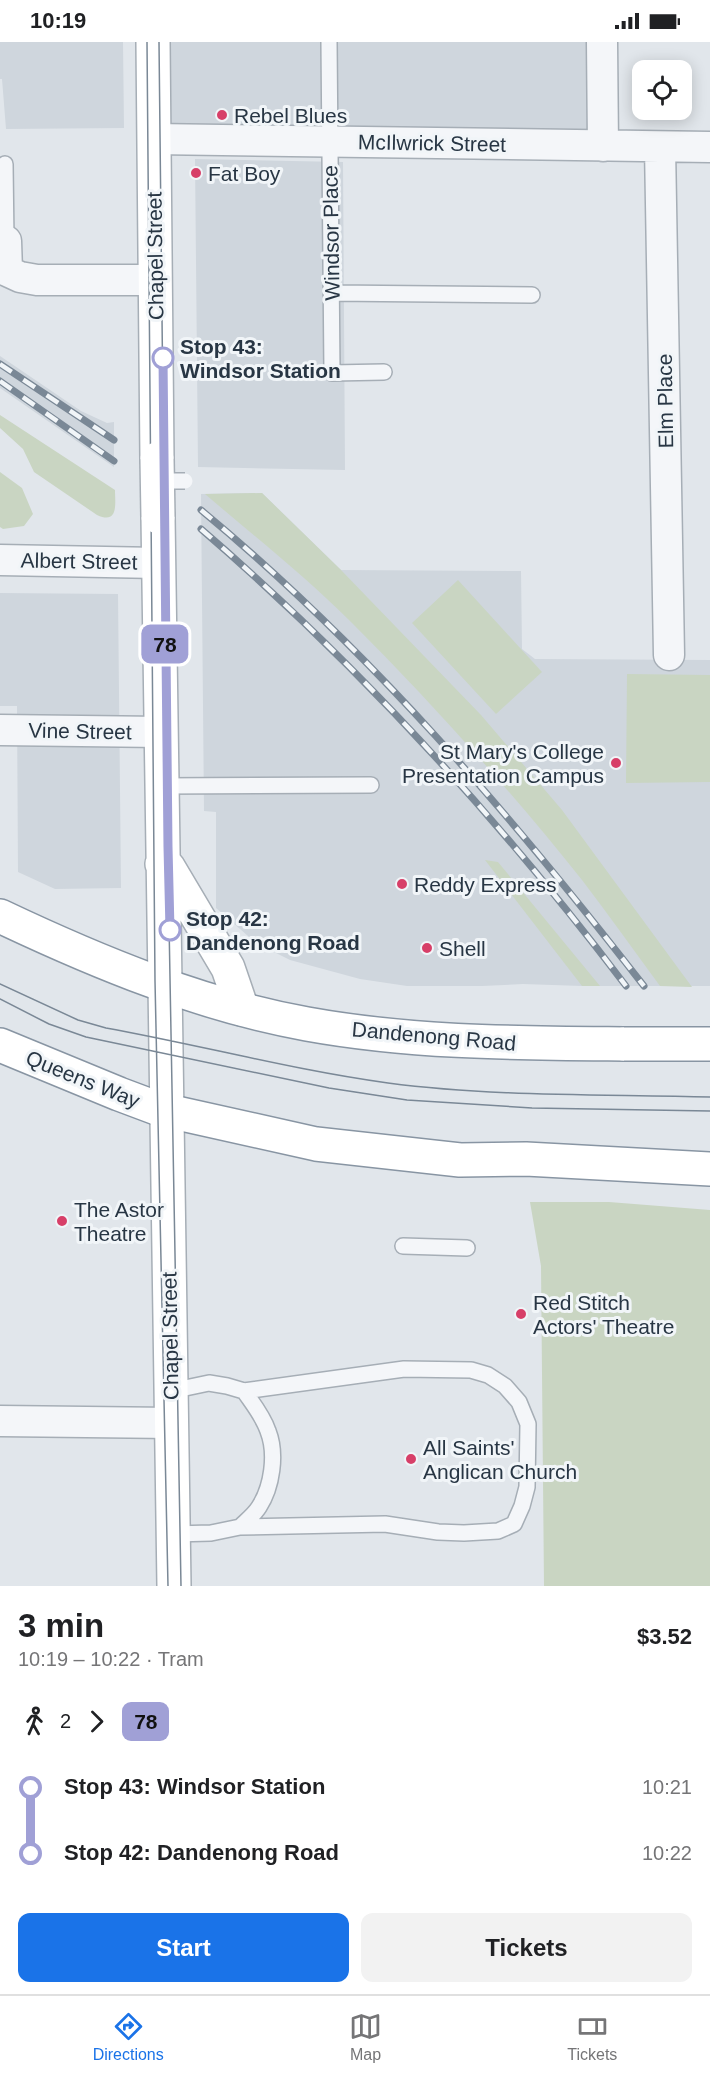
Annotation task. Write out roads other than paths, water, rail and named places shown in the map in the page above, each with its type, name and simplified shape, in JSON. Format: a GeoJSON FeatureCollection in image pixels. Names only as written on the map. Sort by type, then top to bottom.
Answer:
{"type":"FeatureCollection","features":[{"type":"Feature","properties":{"kind":"main road","name":"Chapel Street"},"geometry":{"type":"LineString","coordinates":[[153,42],[156,280],[167,474],[158,517],[158,562],[174,1586]]}},
{"type":"Feature","properties":{"kind":"main road"},"geometry":{"type":"LineString","coordinates":[[162,864],[168,867],[228,968],[242,1009]]}},
{"type":"Feature","properties":{"kind":"main road"},"geometry":{"type":"LineString","coordinates":[[0,916],[104,961],[165,984]]}},
{"type":"Feature","properties":{"kind":"main road","name":"Dandenong Road"},"geometry":{"type":"LineString","coordinates":[[165,984],[242,1009],[306,1024],[375,1034],[511,1044],[710,1044]]}},
{"type":"Feature","properties":{"kind":"main road","name":"Queens Way"},"geometry":{"type":"LineString","coordinates":[[0,1045],[119,1095],[166,1110]]}},
{"type":"Feature","properties":{"kind":"main road"},"geometry":{"type":"LineString","coordinates":[[166,1110],[316,1144],[404,1155],[460,1160],[526,1159],[710,1169]]}},
{"type":"Feature","properties":{"kind":"street"},"geometry":{"type":"LineString","coordinates":[[602,42],[603,146]]}},
{"type":"Feature","properties":{"kind":"street","name":"McIlwrick Street"},"geometry":{"type":"LineString","coordinates":[[154,139],[710,147]]}},
{"type":"Feature","properties":{"kind":"street","name":"Elm Place"},"geometry":{"type":"LineString","coordinates":[[660,147],[669,656]]}},
{"type":"Feature","properties":{"kind":"street"},"geometry":{"type":"LineString","coordinates":[[6,241],[7,271],[20,277],[37,280],[156,280]]}},
{"type":"Feature","properties":{"kind":"street","name":"Albert Street"},"geometry":{"type":"LineString","coordinates":[[0,560],[158,562]]}},
{"type":"Feature","properties":{"kind":"street","name":"Vine Street"},"geometry":{"type":"LineString","coordinates":[[0,730],[161,732]]}},
{"type":"Feature","properties":{"kind":"street"},"geometry":{"type":"LineString","coordinates":[[0,1421],[172,1423]]}},
{"type":"Feature","properties":{"kind":"lane","name":"Windsor Place"},"geometry":{"type":"LineString","coordinates":[[329,42],[332,373],[384,372]]}},
{"type":"Feature","properties":{"kind":"lane"},"geometry":{"type":"LineString","coordinates":[[5,164],[6,241]]}},
{"type":"Feature","properties":{"kind":"lane"},"geometry":{"type":"LineString","coordinates":[[332,293],[532,295]]}},
{"type":"Feature","properties":{"kind":"lane"},"geometry":{"type":"LineString","coordinates":[[161,786],[371,785]]}},
{"type":"Feature","properties":{"kind":"lane"},"geometry":{"type":"LineString","coordinates":[[403,1246],[467,1248]]}},
{"type":"Feature","properties":{"kind":"lane"},"geometry":{"type":"LineString","coordinates":[[171,1391],[208,1383],[244,1391],[404,1370],[471,1370],[488,1376],[505,1386],[519,1402],[528,1424],[527,1487],[522,1506],[514,1524],[498,1531],[438,1532],[385,1524],[240,1527],[211,1533],[174,1534]]}},
{"type":"Feature","properties":{"kind":"lane"},"geometry":{"type":"LineString","coordinates":[[240,1527],[259,1508],[270,1482],[272,1455],[269,1432],[258,1410],[244,1391]]}},
{"type":"Feature","properties":{"kind":"tram line"},"geometry":{"type":"LineString","coordinates":[[147,42],[155,981],[168,1586]]}},
{"type":"Feature","properties":{"kind":"tram line"},"geometry":{"type":"LineString","coordinates":[[159,42],[168,867],[181,1586]]}},
{"type":"Feature","properties":{"kind":"tram line","name":"78"},"geometry":{"type":"LineString","coordinates":[[163,358],[170,930]]}},
{"type":"Feature","properties":{"kind":"tram line"},"geometry":{"type":"LineString","coordinates":[[0,984],[78,1020],[106,1028],[352,1078],[468,1091],[710,1097]]}},
{"type":"Feature","properties":{"kind":"tram line"},"geometry":{"type":"LineString","coordinates":[[0,999],[49,1024],[86,1037],[329,1088],[407,1100],[532,1108],[710,1111]]}},
{"type":"Feature","properties":{"kind":"railway"},"geometry":{"type":"LineString","coordinates":[[0,364],[114,440]]}},
{"type":"Feature","properties":{"kind":"railway"},"geometry":{"type":"LineString","coordinates":[[0,381],[114,461]]}},
{"type":"Feature","properties":{"kind":"railway"},"geometry":{"type":"LineString","coordinates":[[201,510],[263,563],[322,619],[436,736],[542,859],[644,986]]}},
{"type":"Feature","properties":{"kind":"railway"},"geometry":{"type":"LineString","coordinates":[[201,529],[316,634],[426,746],[529,864],[626,986]]}},
{"type":"Feature","properties":{"kind":"place","name":"Rebel Blues"},"geometry":{"type":"Point","coordinates":[222,115]}},
{"type":"Feature","properties":{"kind":"place","name":"Fat Boy"},"geometry":{"type":"Point","coordinates":[196,173]}},
{"type":"Feature","properties":{"kind":"place","name":"Stop 43: Windsor Station"},"geometry":{"type":"Point","coordinates":[163,358]}},
{"type":"Feature","properties":{"kind":"place","name":"St Mary's College Presentation Campus"},"geometry":{"type":"Point","coordinates":[616,763]}},
{"type":"Feature","properties":{"kind":"place","name":"Reddy Express"},"geometry":{"type":"Point","coordinates":[402,884]}},
{"type":"Feature","properties":{"kind":"place","name":"Stop 42: Dandenong Road"},"geometry":{"type":"Point","coordinates":[170,930]}},
{"type":"Feature","properties":{"kind":"place","name":"Shell"},"geometry":{"type":"Point","coordinates":[427,948]}},
{"type":"Feature","properties":{"kind":"place","name":"The Astor Theatre"},"geometry":{"type":"Point","coordinates":[62,1221]}},
{"type":"Feature","properties":{"kind":"place","name":"Red Stitch Actors' Theatre"},"geometry":{"type":"Point","coordinates":[521,1314]}},
{"type":"Feature","properties":{"kind":"place","name":"All Saints' Anglican Church"},"geometry":{"type":"Point","coordinates":[411,1459]}}]}
